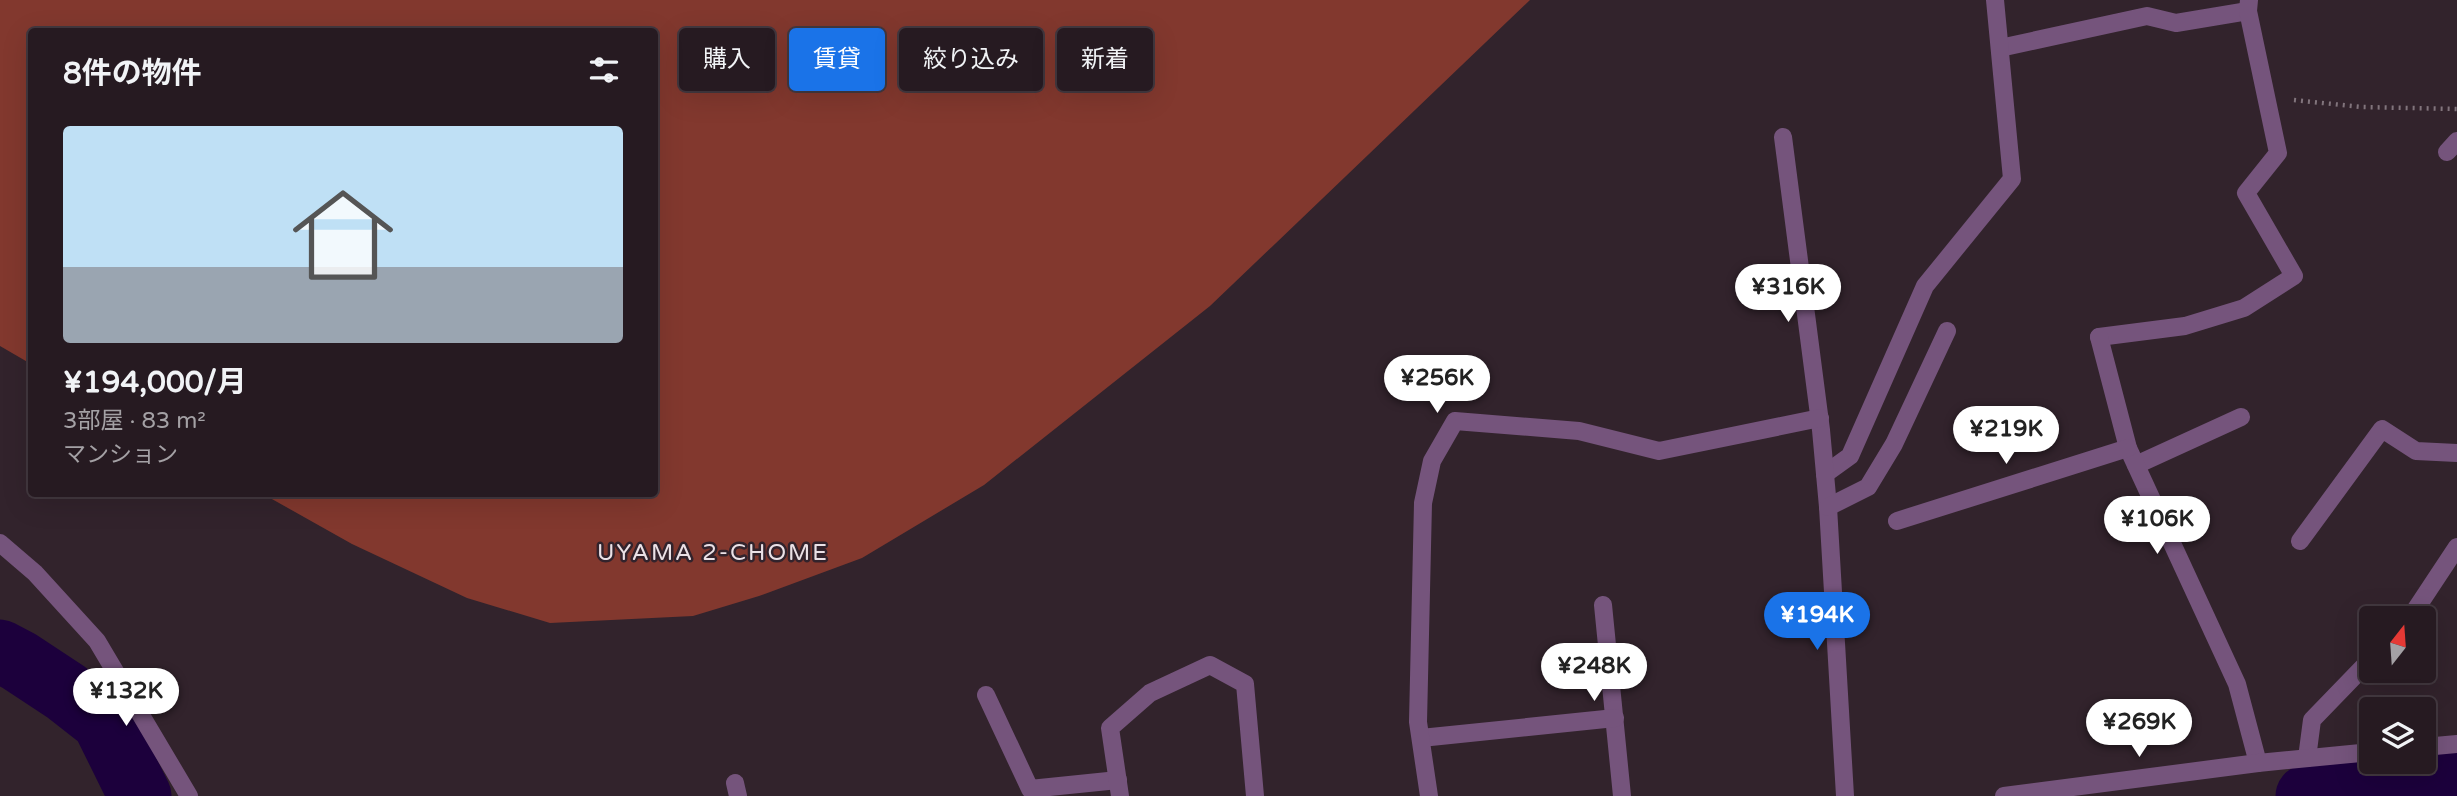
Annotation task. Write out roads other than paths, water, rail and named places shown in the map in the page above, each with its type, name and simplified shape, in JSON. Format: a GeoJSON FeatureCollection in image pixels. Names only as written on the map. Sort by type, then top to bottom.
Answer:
{"type":"FeatureCollection","features":[{"type":"Feature","properties":{"kind":"street"},"geometry":{"type":"LineString","coordinates":[[1825,474],[1850,456],[1925,286],[2012,179],[1995,0]]}},
{"type":"Feature","properties":{"kind":"street"},"geometry":{"type":"LineString","coordinates":[[2000,48],[2147,16],[2176,23],[2248,6],[2278,153],[2246,193],[2294,276],[2244,308],[2185,326],[2099,337],[2128,448],[2237,684],[2258,763]]}},
{"type":"Feature","properties":{"kind":"street"},"geometry":{"type":"LineString","coordinates":[[1783,137],[1820,418],[1828,506],[1844,796]]}},
{"type":"Feature","properties":{"kind":"street"},"geometry":{"type":"LineString","coordinates":[[1828,506],[1868,487],[1894,443],[1947,331]]}},
{"type":"Feature","properties":{"kind":"street"},"geometry":{"type":"LineString","coordinates":[[2136,465],[2241,417]]}},
{"type":"Feature","properties":{"kind":"street"},"geometry":{"type":"LineString","coordinates":[[1429,796],[1419,722],[1423,503],[1432,461],[1455,421],[1579,431],[1659,451],[1820,418]]}},
{"type":"Feature","properties":{"kind":"street"},"geometry":{"type":"LineString","coordinates":[[2300,541],[2382,429],[2416,452],[2457,453]]}},
{"type":"Feature","properties":{"kind":"street"},"geometry":{"type":"LineString","coordinates":[[1897,521],[2128,448]]}},
{"type":"Feature","properties":{"kind":"street"},"geometry":{"type":"LineString","coordinates":[[0,543],[35,573],[97,641],[189,796]]}},
{"type":"Feature","properties":{"kind":"street"},"geometry":{"type":"LineString","coordinates":[[2418,606],[2457,547]]}},
{"type":"Feature","properties":{"kind":"street"},"geometry":{"type":"LineString","coordinates":[[1603,605],[1622,796]]}},
{"type":"Feature","properties":{"kind":"street"},"geometry":{"type":"LineString","coordinates":[[986,695],[1030,789],[1119,788],[1110,728],[1150,693],[1210,666],[1245,684],[1255,796]]}},
{"type":"Feature","properties":{"kind":"street"},"geometry":{"type":"LineString","coordinates":[[2307,758],[2312,720],[2359,671]]}},
{"type":"Feature","properties":{"kind":"street"},"geometry":{"type":"LineString","coordinates":[[1421,738],[1615,718]]}},
{"type":"Feature","properties":{"kind":"street"},"geometry":{"type":"LineString","coordinates":[[2436,746],[2457,744]]}},
{"type":"Feature","properties":{"kind":"street"},"geometry":{"type":"LineString","coordinates":[[2004,796],[2258,763],[2359,753]]}},
{"type":"Feature","properties":{"kind":"waterway"},"geometry":{"type":"LineString","coordinates":[[0,651],[66,692],[103,721],[140,796]]}},
{"type":"Feature","properties":{"kind":"waterway"},"geometry":{"type":"LineString","coordinates":[[2307,796],[2457,783]]}},
{"type":"Feature","properties":{"kind":"district","name":"UYAMA 2-CHOME"},"geometry":{"type":"Point","coordinates":[713,553]}}]}
